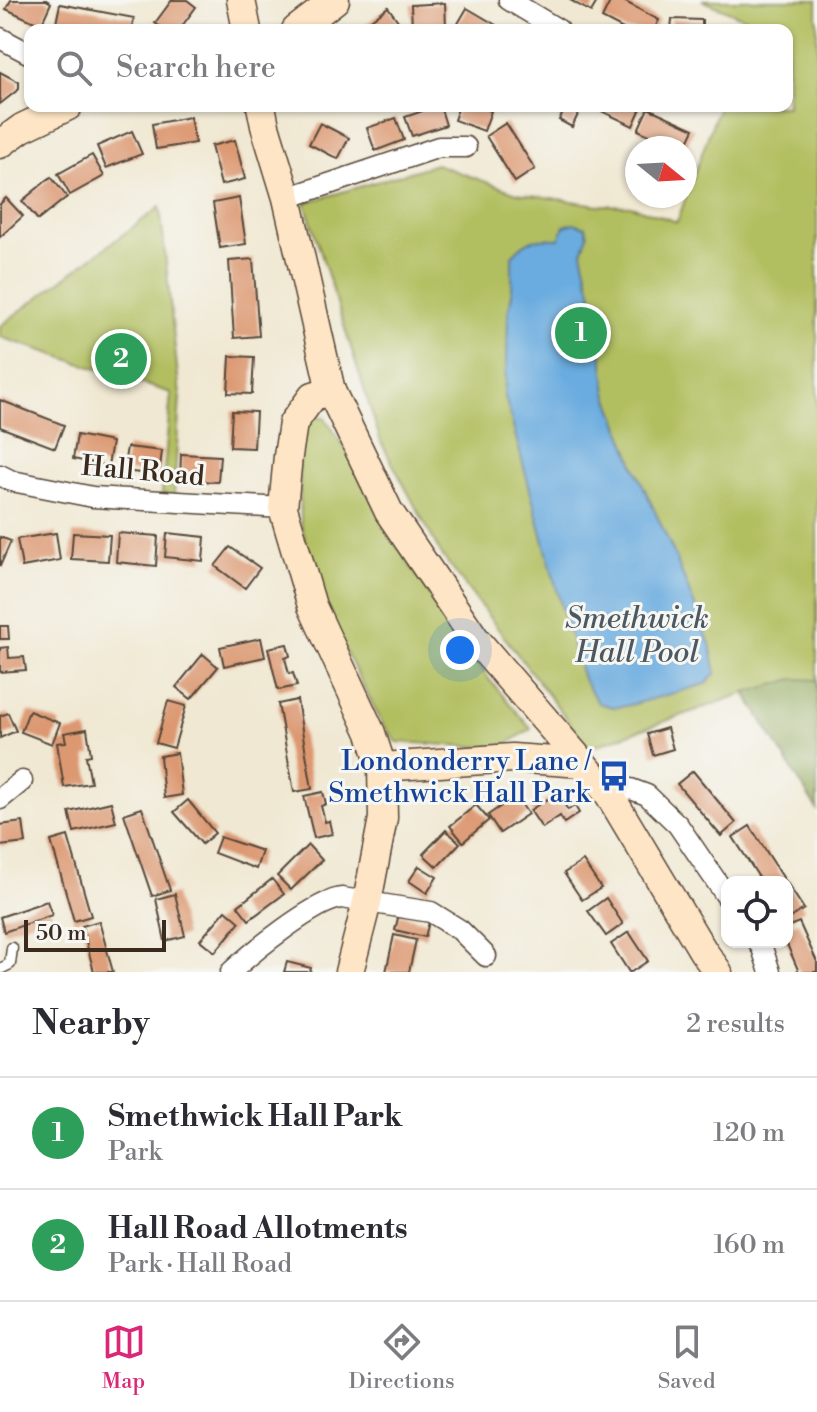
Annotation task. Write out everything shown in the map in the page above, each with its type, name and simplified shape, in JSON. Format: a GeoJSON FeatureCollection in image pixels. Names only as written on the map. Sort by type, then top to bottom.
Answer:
{"type":"FeatureCollection","features":[{"type":"Feature","properties":{"kind":"street"},"geometry":{"type":"LineString","coordinates":[[241,0],[246,24]]}},
{"type":"Feature","properties":{"kind":"street"},"geometry":{"type":"LineString","coordinates":[[304,24],[335,0]]}},
{"type":"Feature","properties":{"kind":"street"},"geometry":{"type":"LineString","coordinates":[[509,0],[549,24]]}},
{"type":"Feature","properties":{"kind":"street"},"geometry":{"type":"LineString","coordinates":[[0,38],[24,51]]}},
{"type":"Feature","properties":{"kind":"street"},"geometry":{"type":"LineString","coordinates":[[0,144],[22,128],[55,112]]}},
{"type":"Feature","properties":{"kind":"street"},"geometry":{"type":"LineString","coordinates":[[262,112],[287,198],[331,391],[389,512],[476,640],[609,794],[718,972]]}},
{"type":"Feature","properties":{"kind":"street"},"geometry":{"type":"LineString","coordinates":[[287,198],[439,147],[466,147]]}},
{"type":"Feature","properties":{"kind":"street"},"geometry":{"type":"LineString","coordinates":[[331,391],[313,396],[293,423],[283,508],[312,606],[371,733],[382,767],[383,818],[367,902],[349,972]]}},
{"type":"Feature","properties":{"kind":"street","name":"Hall Road"},"geometry":{"type":"LineString","coordinates":[[0,475],[12,481],[93,497],[283,508]]}},
{"type":"Feature","properties":{"kind":"street"},"geometry":{"type":"LineString","coordinates":[[512,758],[531,747],[553,727]]}},
{"type":"Feature","properties":{"kind":"street"},"geometry":{"type":"LineString","coordinates":[[382,767],[512,758],[582,763]]}},
{"type":"Feature","properties":{"kind":"street"},"geometry":{"type":"LineString","coordinates":[[0,799],[22,781]]}},
{"type":"Feature","properties":{"kind":"street"},"geometry":{"type":"LineString","coordinates":[[609,794],[631,789],[647,795],[678,825],[721,888]]}},
{"type":"Feature","properties":{"kind":"street"},"geometry":{"type":"LineString","coordinates":[[231,972],[253,951],[332,899],[431,912],[460,930],[486,956]]}},
{"type":"Feature","properties":{"kind":"street"},"geometry":{"type":"LineString","coordinates":[[762,948],[770,972]]}},
{"type":"Feature","properties":{"kind":"lane"},"geometry":{"type":"LineString","coordinates":[[0,969],[10,964],[12,948]]}},
{"type":"Feature","properties":{"kind":"green space"},"geometry":{"type":"Polygon","coordinates":[[[702,0],[817,0],[817,680],[794,679],[745,693],[589,748],[441,554],[381,442],[305,203],[436,164],[517,193],[625,206],[677,222],[682,208],[697,208],[697,167],[717,112],[793,112],[793,24],[748,24],[749,20],[702,0]]]}},
{"type":"Feature","properties":{"kind":"green space"},"geometry":{"type":"Polygon","coordinates":[[[160,207],[180,396],[174,495],[162,494],[171,393],[0,337],[0,326],[160,207]]]}},
{"type":"Feature","properties":{"kind":"green space"},"geometry":{"type":"Polygon","coordinates":[[[305,415],[325,418],[347,451],[408,563],[488,678],[531,729],[500,748],[397,742],[382,723],[323,607],[301,524],[299,459],[305,415]]]}},
{"type":"Feature","properties":{"kind":"green space"},"geometry":{"type":"Polygon","coordinates":[[[794,679],[817,680],[817,810],[745,693],[794,679]]]}},
{"type":"Feature","properties":{"kind":"water","name":"Smethwick Hall Pool"},"geometry":{"type":"Polygon","coordinates":[[[574,223],[586,227],[588,235],[582,252],[596,312],[607,393],[636,470],[710,644],[716,673],[706,684],[627,706],[613,707],[598,703],[583,679],[504,393],[512,256],[533,240],[559,239],[564,226],[574,223]]]}},
{"type":"Feature","properties":{"kind":"building"},"geometry":{"type":"Polygon","coordinates":[[[11,0],[46,0],[51,3],[41,24],[6,9],[11,0]]]}},
{"type":"Feature","properties":{"kind":"building"},"geometry":{"type":"Polygon","coordinates":[[[172,0],[187,0],[196,7],[183,24],[155,23],[172,0]]]}},
{"type":"Feature","properties":{"kind":"building"},"geometry":{"type":"Polygon","coordinates":[[[570,0],[598,0],[591,12],[570,0]]]}},
{"type":"Feature","properties":{"kind":"building"},"geometry":{"type":"Polygon","coordinates":[[[611,0],[622,0],[659,20],[657,24],[614,24],[602,18],[611,0]]]}},
{"type":"Feature","properties":{"kind":"building"},"geometry":{"type":"Polygon","coordinates":[[[445,3],[446,24],[412,24],[411,5],[445,3]]]}},
{"type":"Feature","properties":{"kind":"building"},"geometry":{"type":"Polygon","coordinates":[[[60,4],[134,18],[133,24],[56,24],[60,4]]]}},
{"type":"Feature","properties":{"kind":"building"},"geometry":{"type":"Polygon","coordinates":[[[388,7],[400,24],[366,24],[388,7]]]}},
{"type":"Feature","properties":{"kind":"building"},"geometry":{"type":"Polygon","coordinates":[[[467,8],[494,24],[458,24],[467,8]]]}},
{"type":"Feature","properties":{"kind":"building"},"geometry":{"type":"Polygon","coordinates":[[[672,19],[702,20],[702,24],[672,24],[672,19]]]}},
{"type":"Feature","properties":{"kind":"building"},"geometry":{"type":"Polygon","coordinates":[[[0,72],[19,82],[19,89],[0,104],[0,72]]]}},
{"type":"Feature","properties":{"kind":"building"},"geometry":{"type":"Polygon","coordinates":[[[420,112],[442,112],[446,125],[412,136],[405,117],[420,112]]]}},
{"type":"Feature","properties":{"kind":"building"},"geometry":{"type":"Polygon","coordinates":[[[457,112],[491,112],[484,131],[454,120],[457,112]]]}},
{"type":"Feature","properties":{"kind":"building"},"geometry":{"type":"Polygon","coordinates":[[[564,112],[579,112],[572,127],[559,120],[564,112]]]}},
{"type":"Feature","properties":{"kind":"building"},"geometry":{"type":"Polygon","coordinates":[[[604,112],[639,112],[633,126],[604,112]]]}},
{"type":"Feature","properties":{"kind":"building"},"geometry":{"type":"Polygon","coordinates":[[[646,112],[657,112],[694,129],[691,136],[651,136],[638,130],[646,112]]]}},
{"type":"Feature","properties":{"kind":"building"},"geometry":{"type":"Polygon","coordinates":[[[190,117],[195,143],[156,149],[152,124],[190,117]]]}},
{"type":"Feature","properties":{"kind":"building"},"geometry":{"type":"Polygon","coordinates":[[[396,118],[404,140],[375,151],[367,128],[396,118]]]}},
{"type":"Feature","properties":{"kind":"building"},"geometry":{"type":"Polygon","coordinates":[[[320,123],[349,138],[338,159],[309,144],[320,123]]]}},
{"type":"Feature","properties":{"kind":"building"},"geometry":{"type":"Polygon","coordinates":[[[506,123],[535,169],[515,182],[486,136],[506,123]]]}},
{"type":"Feature","properties":{"kind":"building"},"geometry":{"type":"Polygon","coordinates":[[[132,131],[142,154],[106,168],[97,146],[132,131]]]}},
{"type":"Feature","properties":{"kind":"building"},"geometry":{"type":"Polygon","coordinates":[[[235,140],[245,179],[221,185],[211,146],[235,140]]]}},
{"type":"Feature","properties":{"kind":"building"},"geometry":{"type":"Polygon","coordinates":[[[92,155],[104,176],[70,195],[58,174],[92,155]]]}},
{"type":"Feature","properties":{"kind":"building"},"geometry":{"type":"Polygon","coordinates":[[[51,177],[67,197],[38,220],[22,201],[51,177]]]}},
{"type":"Feature","properties":{"kind":"building"},"geometry":{"type":"Polygon","coordinates":[[[6,198],[23,216],[0,237],[0,204],[6,198]]]}},
{"type":"Feature","properties":{"kind":"building"},"geometry":{"type":"Polygon","coordinates":[[[239,198],[246,244],[220,248],[213,203],[239,198]]]}},
{"type":"Feature","properties":{"kind":"building"},"geometry":{"type":"Polygon","coordinates":[[[253,259],[259,336],[234,338],[229,261],[253,259]]]}},
{"type":"Feature","properties":{"kind":"building"},"geometry":{"type":"Polygon","coordinates":[[[230,356],[254,357],[252,394],[228,393],[230,356]]]}},
{"type":"Feature","properties":{"kind":"building"},"geometry":{"type":"Polygon","coordinates":[[[0,400],[64,425],[55,448],[0,427],[0,400]]]}},
{"type":"Feature","properties":{"kind":"building"},"geometry":{"type":"Polygon","coordinates":[[[232,411],[256,412],[254,448],[230,447],[232,411]]]}},
{"type":"Feature","properties":{"kind":"building"},"geometry":{"type":"Polygon","coordinates":[[[77,435],[112,442],[108,466],[73,459],[77,435]]]}},
{"type":"Feature","properties":{"kind":"building"},"geometry":{"type":"Polygon","coordinates":[[[127,447],[162,451],[159,475],[123,471],[127,447]]]}},
{"type":"Feature","properties":{"kind":"building"},"geometry":{"type":"Polygon","coordinates":[[[181,454],[220,456],[218,482],[180,480],[181,454]]]}},
{"type":"Feature","properties":{"kind":"building"},"geometry":{"type":"Polygon","coordinates":[[[56,533],[60,560],[22,567],[17,539],[56,533]]]}},
{"type":"Feature","properties":{"kind":"building"},"geometry":{"type":"Polygon","coordinates":[[[73,533],[110,535],[108,561],[71,559],[73,533]]]}},
{"type":"Feature","properties":{"kind":"building"},"geometry":{"type":"Polygon","coordinates":[[[118,533],[158,536],[156,566],[116,562],[118,533]]]}},
{"type":"Feature","properties":{"kind":"building"},"geometry":{"type":"Polygon","coordinates":[[[167,533],[205,537],[203,561],[165,557],[167,533]]]}},
{"type":"Feature","properties":{"kind":"building"},"geometry":{"type":"Polygon","coordinates":[[[0,537],[11,541],[0,566],[0,537]]]}},
{"type":"Feature","properties":{"kind":"building"},"geometry":{"type":"Polygon","coordinates":[[[230,547],[260,568],[245,588],[215,566],[230,547]]]}},
{"type":"Feature","properties":{"kind":"building"},"geometry":{"type":"Polygon","coordinates":[[[0,626],[8,626],[9,639],[0,639],[0,626]]]}},
{"type":"Feature","properties":{"kind":"building"},"geometry":{"type":"Polygon","coordinates":[[[261,638],[265,657],[224,666],[220,647],[261,638]]]}},
{"type":"Feature","properties":{"kind":"building"},"geometry":{"type":"Polygon","coordinates":[[[287,644],[290,656],[285,658],[289,674],[293,673],[297,686],[278,690],[268,648],[287,644]]]}},
{"type":"Feature","properties":{"kind":"building"},"geometry":{"type":"Polygon","coordinates":[[[8,647],[9,658],[24,657],[26,670],[0,672],[0,648],[8,647]]]}},
{"type":"Feature","properties":{"kind":"building"},"geometry":{"type":"Polygon","coordinates":[[[203,654],[218,667],[191,699],[176,687],[203,654]]]}},
{"type":"Feature","properties":{"kind":"building"},"geometry":{"type":"Polygon","coordinates":[[[297,700],[312,789],[294,792],[278,704],[297,700]]]}},
{"type":"Feature","properties":{"kind":"building"},"geometry":{"type":"Polygon","coordinates":[[[168,701],[186,706],[174,748],[156,743],[168,701]]]}},
{"type":"Feature","properties":{"kind":"building"},"geometry":{"type":"Polygon","coordinates":[[[29,711],[60,723],[52,744],[21,732],[29,711]]]}},
{"type":"Feature","properties":{"kind":"building"},"geometry":{"type":"Polygon","coordinates":[[[8,713],[16,731],[0,738],[0,716],[8,713]]]}},
{"type":"Feature","properties":{"kind":"building"},"geometry":{"type":"Polygon","coordinates":[[[667,728],[673,749],[653,755],[647,734],[667,728]]]}},
{"type":"Feature","properties":{"kind":"building"},"geometry":{"type":"Polygon","coordinates":[[[87,729],[91,755],[86,756],[91,783],[64,787],[57,743],[66,742],[64,733],[87,729]]]}},
{"type":"Feature","properties":{"kind":"building"},"geometry":{"type":"Polygon","coordinates":[[[177,753],[182,795],[164,798],[160,756],[177,753]]]}},
{"type":"Feature","properties":{"kind":"building"},"geometry":{"type":"Polygon","coordinates":[[[693,771],[736,823],[721,836],[677,784],[693,771]]]}},
{"type":"Feature","properties":{"kind":"building"},"geometry":{"type":"Polygon","coordinates":[[[323,792],[326,804],[321,806],[332,834],[314,838],[304,796],[323,792]]]}},
{"type":"Feature","properties":{"kind":"building"},"geometry":{"type":"Polygon","coordinates":[[[557,793],[568,810],[575,806],[579,813],[564,823],[560,816],[542,828],[530,810],[557,793]]]}},
{"type":"Feature","properties":{"kind":"building"},"geometry":{"type":"Polygon","coordinates":[[[516,796],[528,814],[500,833],[488,815],[516,796]]]}},
{"type":"Feature","properties":{"kind":"building"},"geometry":{"type":"Polygon","coordinates":[[[188,800],[215,833],[202,844],[174,812],[188,800]]]}},
{"type":"Feature","properties":{"kind":"building"},"geometry":{"type":"Polygon","coordinates":[[[111,802],[116,822],[74,832],[69,812],[111,802]]]}},
{"type":"Feature","properties":{"kind":"building"},"geometry":{"type":"Polygon","coordinates":[[[476,805],[489,820],[463,842],[450,826],[476,805]]]}},
{"type":"Feature","properties":{"kind":"building"},"geometry":{"type":"Polygon","coordinates":[[[142,808],[170,890],[152,896],[124,814],[142,808]]]}},
{"type":"Feature","properties":{"kind":"building"},"geometry":{"type":"Polygon","coordinates":[[[23,822],[26,843],[0,846],[0,825],[23,822]]]}},
{"type":"Feature","properties":{"kind":"building"},"geometry":{"type":"Polygon","coordinates":[[[750,826],[782,876],[758,876],[733,837],[750,826]]]}},
{"type":"Feature","properties":{"kind":"building"},"geometry":{"type":"Polygon","coordinates":[[[446,830],[460,843],[437,867],[423,854],[446,830]]]}},
{"type":"Feature","properties":{"kind":"building"},"geometry":{"type":"Polygon","coordinates":[[[68,836],[91,916],[74,921],[51,841],[68,836]]]}},
{"type":"Feature","properties":{"kind":"building"},"geometry":{"type":"Polygon","coordinates":[[[220,837],[262,851],[256,869],[214,853],[220,837]]]}},
{"type":"Feature","properties":{"kind":"building"},"geometry":{"type":"Polygon","coordinates":[[[308,845],[322,860],[291,890],[277,876],[308,845]]]}},
{"type":"Feature","properties":{"kind":"building"},"geometry":{"type":"Polygon","coordinates":[[[583,861],[601,888],[582,900],[564,873],[583,861]]]}},
{"type":"Feature","properties":{"kind":"building"},"geometry":{"type":"Polygon","coordinates":[[[419,866],[437,877],[427,893],[409,881],[419,866]]]}},
{"type":"Feature","properties":{"kind":"building"},"geometry":{"type":"Polygon","coordinates":[[[272,879],[284,894],[249,920],[238,906],[272,879]]]}},
{"type":"Feature","properties":{"kind":"building"},"geometry":{"type":"Polygon","coordinates":[[[793,892],[804,909],[793,916],[793,892]]]}},
{"type":"Feature","properties":{"kind":"building"},"geometry":{"type":"Polygon","coordinates":[[[175,894],[185,936],[165,941],[156,899],[175,894]]]}},
{"type":"Feature","properties":{"kind":"building"},"geometry":{"type":"Polygon","coordinates":[[[606,898],[623,924],[606,936],[588,911],[606,898]]]}},
{"type":"Feature","properties":{"kind":"building"},"geometry":{"type":"Polygon","coordinates":[[[47,901],[52,915],[4,932],[0,917],[47,901]]]}},
{"type":"Feature","properties":{"kind":"building"},"geometry":{"type":"Polygon","coordinates":[[[226,910],[240,922],[215,952],[200,940],[226,910]]]}},
{"type":"Feature","properties":{"kind":"building"},"geometry":{"type":"Polygon","coordinates":[[[399,914],[429,922],[425,937],[395,930],[399,914]]]}},
{"type":"Feature","properties":{"kind":"building"},"geometry":{"type":"Polygon","coordinates":[[[99,921],[113,972],[94,972],[82,926],[99,921]]]}},
{"type":"Feature","properties":{"kind":"building"},"geometry":{"type":"Polygon","coordinates":[[[799,922],[817,962],[817,972],[799,972],[789,948],[793,948],[793,924],[799,922]]]}},
{"type":"Feature","properties":{"kind":"building"},"geometry":{"type":"Polygon","coordinates":[[[629,932],[648,961],[631,972],[611,944],[629,932]]]}},
{"type":"Feature","properties":{"kind":"building"},"geometry":{"type":"Polygon","coordinates":[[[394,935],[416,940],[409,972],[386,972],[394,935]]]}},
{"type":"Feature","properties":{"kind":"building"},"geometry":{"type":"Polygon","coordinates":[[[287,962],[311,968],[310,972],[284,972],[287,962]]]}},
{"type":"Feature","properties":{"kind":"place","name":"Smethwick Hall Park"},"geometry":{"type":"Point","coordinates":[581,333]}},
{"type":"Feature","properties":{"kind":"place","name":"Hall Road Allotments"},"geometry":{"type":"Point","coordinates":[121,359]}},
{"type":"Feature","properties":{"kind":"place","name":"Londonderry Lane / Smethwick Hall Park"},"geometry":{"type":"Point","coordinates":[614,776]}}]}
